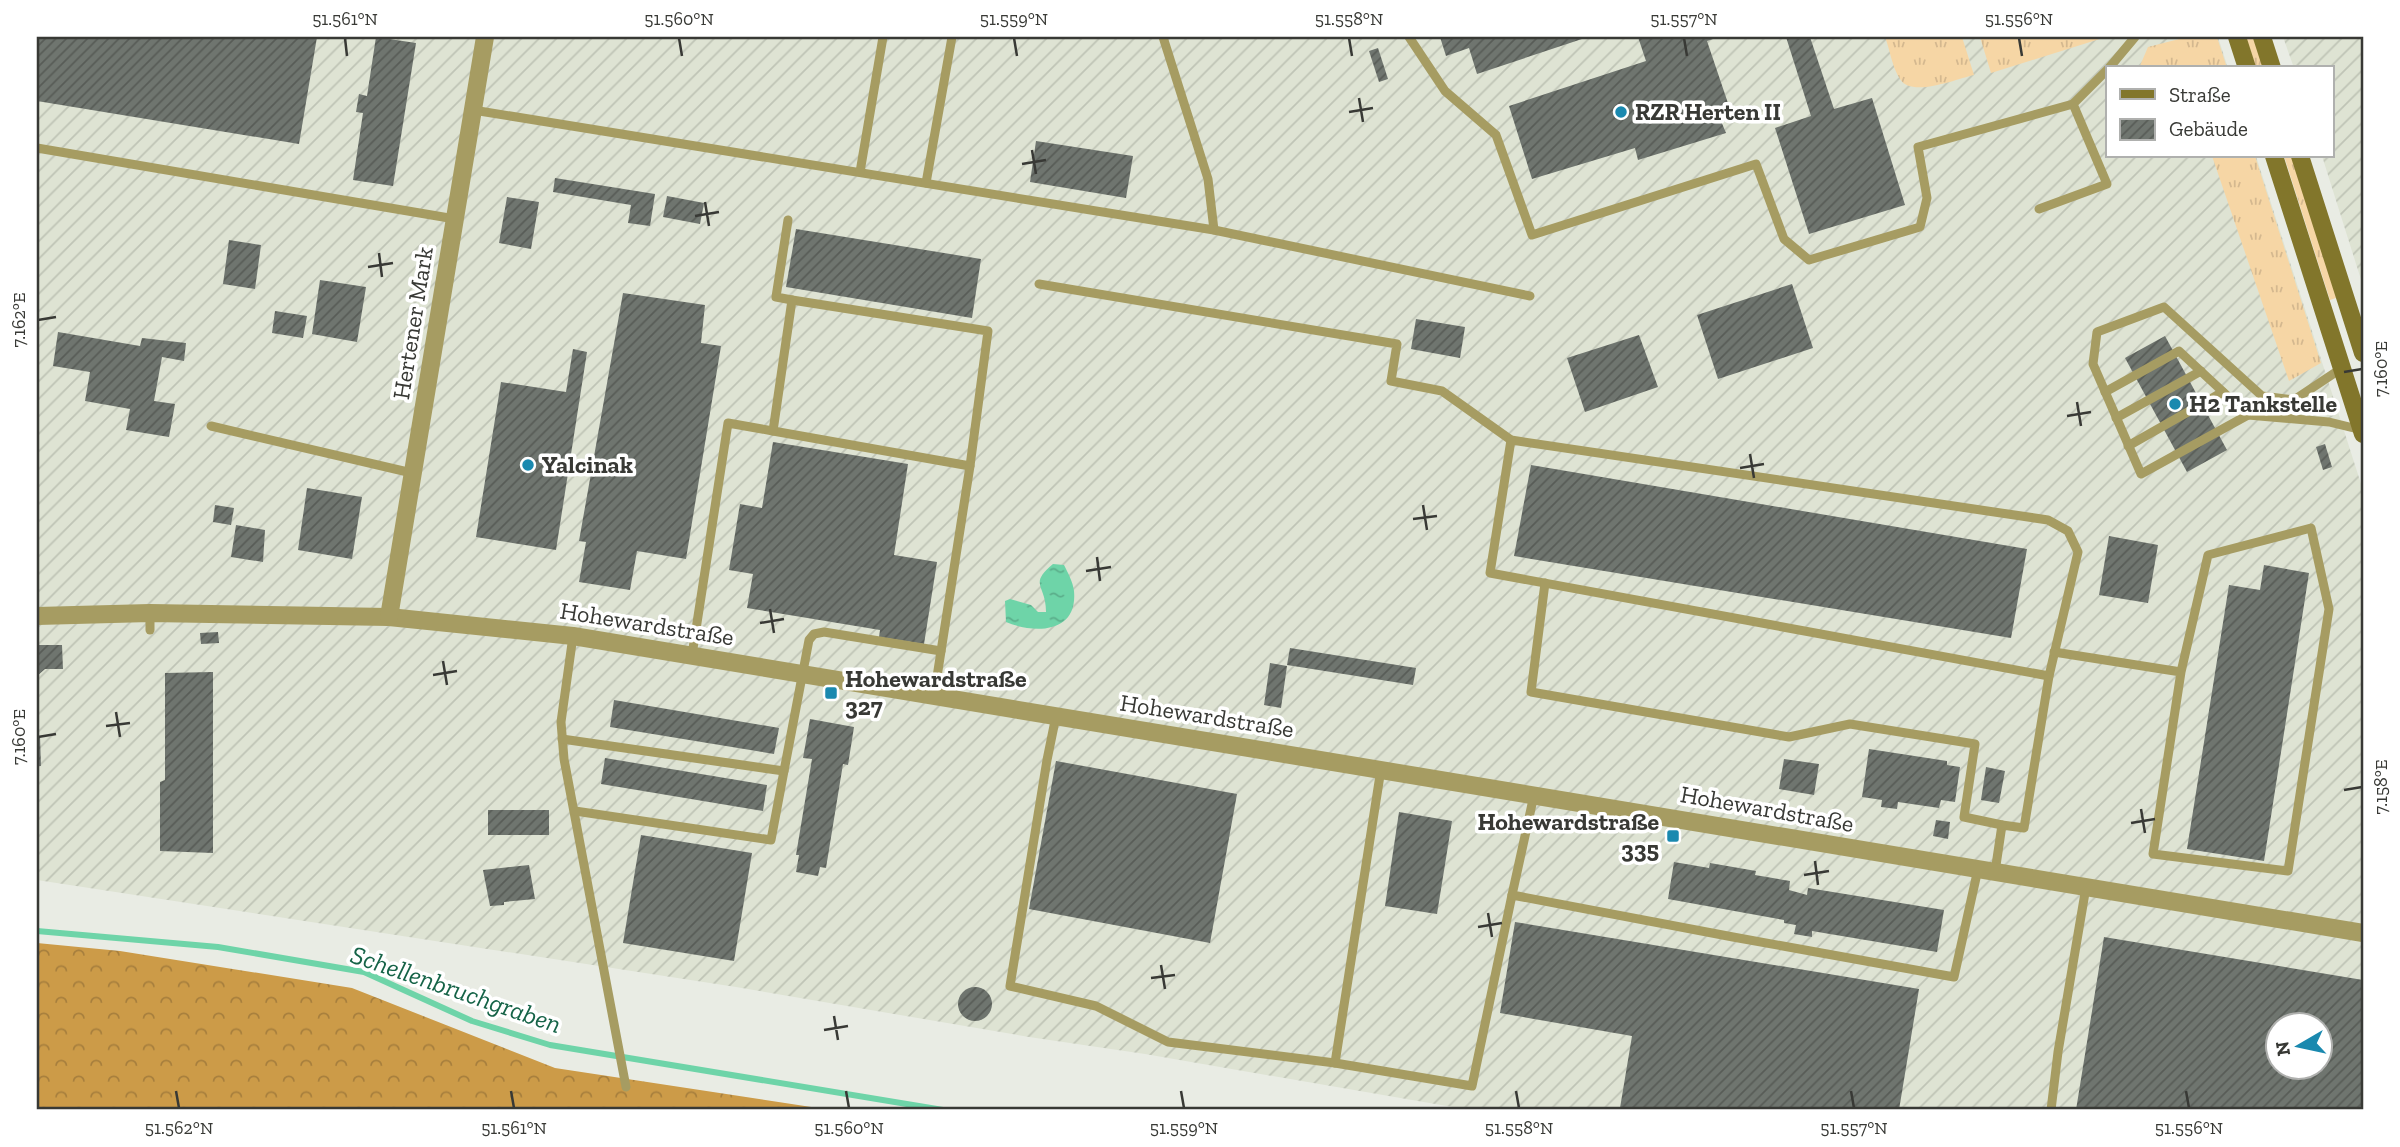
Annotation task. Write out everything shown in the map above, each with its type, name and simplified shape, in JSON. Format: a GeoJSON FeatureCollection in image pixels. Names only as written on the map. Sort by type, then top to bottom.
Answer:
{"type":"FeatureCollection","features":[{"type":"Feature","properties":{"kind":"main road"},"geometry":{"type":"LineString","coordinates":[[2237,37],[2246,66]]}},
{"type":"Feature","properties":{"kind":"main road"},"geometry":{"type":"LineString","coordinates":[[2262,37],[2271,66]]}},
{"type":"Feature","properties":{"kind":"main road"},"geometry":{"type":"LineString","coordinates":[[2275,158],[2363,432]]}},
{"type":"Feature","properties":{"kind":"main road"},"geometry":{"type":"LineString","coordinates":[[2301,158],[2363,353]]}},
{"type":"Feature","properties":{"kind":"main road"},"geometry":{"type":"LineString","coordinates":[[2342,369],[2363,362]]}},
{"type":"Feature","properties":{"kind":"street","name":"Hertener Mark"},"geometry":{"type":"LineString","coordinates":[[389,617],[485,37]]}},
{"type":"Feature","properties":{"kind":"street","name":"Hohewardstraße"},"geometry":{"type":"LineString","coordinates":[[37,615],[150,621],[389,617],[573,636],[2363,933]]}},
{"type":"Feature","properties":{"kind":"lane"},"geometry":{"type":"LineString","coordinates":[[860,172],[883,37]]}},
{"type":"Feature","properties":{"kind":"lane"},"geometry":{"type":"LineString","coordinates":[[926,183],[952,37]]}},
{"type":"Feature","properties":{"kind":"lane"},"geometry":{"type":"LineString","coordinates":[[1163,37],[1208,179],[1214,230]]}},
{"type":"Feature","properties":{"kind":"lane"},"geometry":{"type":"LineString","coordinates":[[1409,37],[1445,91],[1496,135],[1532,234],[1756,164],[1784,239],[1809,260],[1920,227],[1927,198],[1918,147],[2073,104],[2106,71]]}},
{"type":"Feature","properties":{"kind":"lane"},"geometry":{"type":"LineString","coordinates":[[2111,66],[2135,37]]}},
{"type":"Feature","properties":{"kind":"lane"},"geometry":{"type":"LineString","coordinates":[[2039,209],[2107,184],[2073,104]]}},
{"type":"Feature","properties":{"kind":"lane"},"geometry":{"type":"LineString","coordinates":[[473,110],[1214,230],[1530,296]]}},
{"type":"Feature","properties":{"kind":"lane"},"geometry":{"type":"LineString","coordinates":[[37,148],[454,219]]}},
{"type":"Feature","properties":{"kind":"lane"},"geometry":{"type":"LineString","coordinates":[[788,220],[776,297],[988,331],[934,696]]}},
{"type":"Feature","properties":{"kind":"lane"},"geometry":{"type":"LineString","coordinates":[[1039,284],[1397,344],[1391,381],[1442,391],[1511,440],[2048,520],[2067,531],[2078,552],[2049,676],[2024,828],[1964,817],[1975,744],[1850,724],[1789,737],[1531,692],[1545,583]]}},
{"type":"Feature","properties":{"kind":"lane"},"geometry":{"type":"LineString","coordinates":[[772,431],[792,300]]}},
{"type":"Feature","properties":{"kind":"lane"},"geometry":{"type":"LineString","coordinates":[[2342,369],[2294,400],[2262,396],[2164,307],[2097,332],[2093,364],[2141,474],[2248,415],[2329,422],[2363,432]]}},
{"type":"Feature","properties":{"kind":"lane"},"geometry":{"type":"LineString","coordinates":[[2105,392],[2179,351],[2248,415]]}},
{"type":"Feature","properties":{"kind":"lane"},"geometry":{"type":"LineString","coordinates":[[2116,418],[2201,371]]}},
{"type":"Feature","properties":{"kind":"lane"},"geometry":{"type":"LineString","coordinates":[[2128,446],[2223,392]]}},
{"type":"Feature","properties":{"kind":"lane"},"geometry":{"type":"LineString","coordinates":[[692,655],[728,423],[970,466]]}},
{"type":"Feature","properties":{"kind":"lane"},"geometry":{"type":"LineString","coordinates":[[211,426],[412,473]]}},
{"type":"Feature","properties":{"kind":"lane"},"geometry":{"type":"LineString","coordinates":[[1511,440],[1490,573],[2049,676]]}},
{"type":"Feature","properties":{"kind":"lane"},"geometry":{"type":"LineString","coordinates":[[2311,528],[2329,609],[2288,871],[2154,854],[2181,672],[2208,555],[2311,528]]}},
{"type":"Feature","properties":{"kind":"lane"},"geometry":{"type":"LineString","coordinates":[[575,811],[771,840],[809,640],[814,634],[824,632],[941,651]]}},
{"type":"Feature","properties":{"kind":"lane"},"geometry":{"type":"LineString","coordinates":[[573,636],[561,722],[562,738],[625,1087]]}},
{"type":"Feature","properties":{"kind":"lane"},"geometry":{"type":"LineString","coordinates":[[2054,652],[2181,672]]}},
{"type":"Feature","properties":{"kind":"lane"},"geometry":{"type":"LineString","coordinates":[[1056,716],[1010,986],[1096,1006],[1168,1042],[1335,1063],[1472,1086],[1534,795]]}},
{"type":"Feature","properties":{"kind":"lane"},"geometry":{"type":"LineString","coordinates":[[562,738],[784,771]]}},
{"type":"Feature","properties":{"kind":"lane"},"geometry":{"type":"LineString","coordinates":[[1335,1063],[1381,769]]}},
{"type":"Feature","properties":{"kind":"lane"},"geometry":{"type":"LineString","coordinates":[[1512,895],[1954,976],[2002,825]]}},
{"type":"Feature","properties":{"kind":"lane"},"geometry":{"type":"LineString","coordinates":[[2051,1110],[2061,1028],[2086,887]]}},
{"type":"Feature","properties":{"kind":"shaded area"},"geometry":{"type":"Polygon","coordinates":[[[37,37],[2218,37],[2227,66],[2106,66],[2106,158],[2257,158],[2363,490],[2363,1110],[1470,1110],[1145,1054],[736,987],[37,880],[37,37]]]}},
{"type":"Feature","properties":{"kind":"shaded area"},"geometry":{"type":"Polygon","coordinates":[[[2283,37],[2363,37],[2363,286],[2323,158],[2334,158],[2334,66],[2293,66],[2283,37]]]}},
{"type":"Feature","properties":{"kind":"green space"},"geometry":{"type":"Polygon","coordinates":[[[1885,37],[1962,37],[1974,75],[1924,87],[1906,84],[1895,69],[1885,37]]]}},
{"type":"Feature","properties":{"kind":"green space"},"geometry":{"type":"Polygon","coordinates":[[[1980,37],[2106,37],[1991,73],[1980,37]]]}},
{"type":"Feature","properties":{"kind":"green space"},"geometry":{"type":"Polygon","coordinates":[[[2187,37],[2217,37],[2226,66],[2140,66],[2148,47],[2187,37]]]}},
{"type":"Feature","properties":{"kind":"green space"},"geometry":{"type":"Polygon","coordinates":[[[2246,37],[2255,37],[2264,66],[2255,66],[2246,37]]]}},
{"type":"Feature","properties":{"kind":"green space"},"geometry":{"type":"Polygon","coordinates":[[[2213,158],[2256,158],[2321,363],[2289,381],[2213,158]]]}},
{"type":"Feature","properties":{"kind":"green space"},"geometry":{"type":"Polygon","coordinates":[[[2285,158],[2294,158],[2339,297],[2330,300],[2285,158]]]}},
{"type":"Feature","properties":{"kind":"green space"},"geometry":{"type":"Polygon","coordinates":[[[37,943],[120,951],[352,988],[555,1068],[831,1110],[37,1110],[37,943]]]}},
{"type":"Feature","properties":{"kind":"water"},"geometry":{"type":"Polygon","coordinates":[[[1053,564],[1064,565],[1073,584],[1073,605],[1069,616],[1062,623],[1041,629],[1006,622],[1005,601],[1010,599],[1031,605],[1038,612],[1046,612],[1040,581],[1041,576],[1053,564]]]}},
{"type":"Feature","properties":{"kind":"building"},"geometry":{"type":"Polygon","coordinates":[[[37,37],[317,37],[299,144],[37,101],[37,37]]]}},
{"type":"Feature","properties":{"kind":"building"},"geometry":{"type":"Polygon","coordinates":[[[376,37],[416,43],[393,186],[353,180],[363,113],[356,112],[359,94],[367,96],[376,37]]]}},
{"type":"Feature","properties":{"kind":"building"},"geometry":{"type":"Polygon","coordinates":[[[1440,37],[1588,37],[1477,74],[1469,48],[1446,56],[1440,37]]]}},
{"type":"Feature","properties":{"kind":"building","name":"RZR Herten II"},"geometry":{"type":"Polygon","coordinates":[[[1638,37],[1719,37],[1707,41],[1733,118],[1721,121],[1726,133],[1638,160],[1635,148],[1532,179],[1509,106],[1646,61],[1638,37]]]}},
{"type":"Feature","properties":{"kind":"building","name":"RZR Herten II"},"geometry":{"type":"Polygon","coordinates":[[[1786,37],[1810,37],[1834,109],[1872,98],[1905,205],[1809,234],[1775,128],[1811,116],[1786,37]]]}},
{"type":"Feature","properties":{"kind":"building"},"geometry":{"type":"Polygon","coordinates":[[[1378,48],[1388,79],[1379,82],[1369,51],[1378,48]]]}},
{"type":"Feature","properties":{"kind":"building"},"geometry":{"type":"Polygon","coordinates":[[[1036,141],[1133,156],[1126,198],[1030,182],[1036,141]]]}},
{"type":"Feature","properties":{"kind":"building"},"geometry":{"type":"Polygon","coordinates":[[[555,178],[655,194],[650,226],[628,223],[631,205],[553,192],[555,178]]]}},
{"type":"Feature","properties":{"kind":"building"},"geometry":{"type":"Polygon","coordinates":[[[667,196],[704,203],[700,224],[663,217],[667,196]]]}},
{"type":"Feature","properties":{"kind":"building"},"geometry":{"type":"Polygon","coordinates":[[[507,197],[539,202],[531,249],[499,243],[507,197]]]}},
{"type":"Feature","properties":{"kind":"building"},"geometry":{"type":"Polygon","coordinates":[[[796,229],[981,259],[972,318],[786,287],[796,229]]]}},
{"type":"Feature","properties":{"kind":"building"},"geometry":{"type":"Polygon","coordinates":[[[229,240],[261,245],[255,289],[223,284],[229,240]]]}},
{"type":"Feature","properties":{"kind":"building"},"geometry":{"type":"Polygon","coordinates":[[[320,280],[366,287],[357,342],[312,334],[320,280]]]}},
{"type":"Feature","properties":{"kind":"building"},"geometry":{"type":"Polygon","coordinates":[[[1792,284],[1813,348],[1718,379],[1697,315],[1792,284]]]}},
{"type":"Feature","properties":{"kind":"building"},"geometry":{"type":"Polygon","coordinates":[[[623,293],[705,305],[701,343],[721,346],[686,559],[637,551],[630,590],[579,582],[586,542],[579,541],[623,293]]]}},
{"type":"Feature","properties":{"kind":"building"},"geometry":{"type":"Polygon","coordinates":[[[275,311],[307,316],[303,338],[272,333],[275,311]]]}},
{"type":"Feature","properties":{"kind":"building"},"geometry":{"type":"Polygon","coordinates":[[[1416,319],[1465,327],[1460,358],[1411,349],[1416,319]]]}},
{"type":"Feature","properties":{"kind":"building"},"geometry":{"type":"Polygon","coordinates":[[[58,332],[140,346],[142,338],[186,343],[184,361],[162,357],[154,401],[175,404],[169,437],[126,430],[130,409],[85,401],[90,372],[53,366],[58,332]]]}},
{"type":"Feature","properties":{"kind":"building"},"geometry":{"type":"Polygon","coordinates":[[[1639,335],[1658,387],[1585,412],[1567,358],[1639,335]]]}},
{"type":"Feature","properties":{"kind":"building"},"geometry":{"type":"Polygon","coordinates":[[[2165,336],[2227,450],[2187,472],[2125,358],[2165,336]]]}},
{"type":"Feature","properties":{"kind":"building","name":"Yalcinak"},"geometry":{"type":"Polygon","coordinates":[[[573,349],[587,352],[556,550],[476,537],[501,382],[566,392],[573,349]]]}},
{"type":"Feature","properties":{"kind":"building"},"geometry":{"type":"Polygon","coordinates":[[[773,442],[908,464],[894,555],[937,562],[924,644],[879,637],[880,630],[747,608],[753,574],[729,570],[740,504],[762,508],[773,442]]]}},
{"type":"Feature","properties":{"kind":"building"},"geometry":{"type":"Polygon","coordinates":[[[2325,444],[2332,467],[2323,470],[2316,447],[2325,444]]]}},
{"type":"Feature","properties":{"kind":"building"},"geometry":{"type":"Polygon","coordinates":[[[1531,465],[2027,549],[2011,638],[1514,556],[1531,465]]]}},
{"type":"Feature","properties":{"kind":"building"},"geometry":{"type":"Polygon","coordinates":[[[307,488],[362,497],[352,559],[298,550],[307,488]]]}},
{"type":"Feature","properties":{"kind":"building"},"geometry":{"type":"Polygon","coordinates":[[[215,505],[234,508],[231,525],[213,522],[215,505]]]}},
{"type":"Feature","properties":{"kind":"building"},"geometry":{"type":"Polygon","coordinates":[[[236,525],[265,530],[263,562],[231,557],[236,525]]]}},
{"type":"Feature","properties":{"kind":"building"},"geometry":{"type":"Polygon","coordinates":[[[2109,536],[2158,545],[2148,603],[2099,595],[2109,536]]]}},
{"type":"Feature","properties":{"kind":"building"},"geometry":{"type":"Polygon","coordinates":[[[2264,565],[2309,573],[2264,861],[2187,849],[2229,585],[2260,590],[2264,565]]]}},
{"type":"Feature","properties":{"kind":"building"},"geometry":{"type":"Polygon","coordinates":[[[218,632],[219,643],[201,644],[200,633],[218,632]]]}},
{"type":"Feature","properties":{"kind":"building"},"geometry":{"type":"Polygon","coordinates":[[[37,645],[62,645],[63,669],[45,669],[37,676],[37,645]]]}},
{"type":"Feature","properties":{"kind":"building"},"geometry":{"type":"Polygon","coordinates":[[[1290,648],[1416,668],[1413,685],[1287,665],[1290,648]]]}},
{"type":"Feature","properties":{"kind":"building"},"geometry":{"type":"Polygon","coordinates":[[[1270,663],[1287,666],[1281,708],[1264,705],[1270,663]]]}},
{"type":"Feature","properties":{"kind":"building"},"geometry":{"type":"Polygon","coordinates":[[[213,672],[213,853],[160,851],[160,782],[165,780],[165,673],[213,672]]]}},
{"type":"Feature","properties":{"kind":"building"},"geometry":{"type":"Polygon","coordinates":[[[614,700],[779,728],[774,754],[610,727],[614,700]]]}},
{"type":"Feature","properties":{"kind":"building"},"geometry":{"type":"Polygon","coordinates":[[[810,719],[854,727],[848,765],[843,764],[826,868],[820,867],[818,876],[796,872],[799,855],[796,855],[812,759],[803,758],[810,719]]]}},
{"type":"Feature","properties":{"kind":"building"},"geometry":{"type":"Polygon","coordinates":[[[37,736],[40,736],[41,766],[37,766],[37,736]]]}},
{"type":"Feature","properties":{"kind":"building"},"geometry":{"type":"Polygon","coordinates":[[[1869,749],[1947,761],[1947,765],[1960,767],[1955,802],[1941,800],[1939,808],[1898,802],[1897,809],[1881,807],[1882,800],[1862,797],[1869,749]]]}},
{"type":"Feature","properties":{"kind":"building"},"geometry":{"type":"Polygon","coordinates":[[[605,758],[767,785],[763,811],[601,784],[605,758]]]}},
{"type":"Feature","properties":{"kind":"building"},"geometry":{"type":"Polygon","coordinates":[[[1784,759],[1819,764],[1814,795],[1779,789],[1784,759]]]}},
{"type":"Feature","properties":{"kind":"building"},"geometry":{"type":"Polygon","coordinates":[[[1056,761],[1237,794],[1210,943],[1029,909],[1056,761]]]}},
{"type":"Feature","properties":{"kind":"building"},"geometry":{"type":"Polygon","coordinates":[[[1986,767],[2005,771],[1999,803],[1981,800],[1986,767]]]}},
{"type":"Feature","properties":{"kind":"building"},"geometry":{"type":"Polygon","coordinates":[[[488,810],[549,810],[549,835],[488,835],[488,810]]]}},
{"type":"Feature","properties":{"kind":"building"},"geometry":{"type":"Polygon","coordinates":[[[1399,812],[1452,821],[1437,914],[1385,906],[1399,812]]]}},
{"type":"Feature","properties":{"kind":"building"},"geometry":{"type":"Polygon","coordinates":[[[1936,820],[1950,822],[1948,839],[1933,836],[1936,820]]]}},
{"type":"Feature","properties":{"kind":"building"},"geometry":{"type":"Polygon","coordinates":[[[641,835],[752,853],[734,961],[623,943],[641,835]]]}},
{"type":"Feature","properties":{"kind":"building"},"geometry":{"type":"Polygon","coordinates":[[[1674,862],[1709,868],[1710,863],[1756,871],[1755,875],[1790,881],[1789,890],[1807,895],[1808,888],[1944,910],[1937,952],[1812,931],[1812,937],[1794,934],[1796,925],[1784,923],[1784,920],[1668,899],[1674,862]]]}},
{"type":"Feature","properties":{"kind":"building"},"geometry":{"type":"Polygon","coordinates":[[[529,865],[535,899],[490,906],[483,870],[529,865]]]}},
{"type":"Feature","properties":{"kind":"building"},"geometry":{"type":"Polygon","coordinates":[[[1515,922],[1919,989],[1899,1110],[1620,1108],[1632,1036],[1500,1013],[1515,922]]]}},
{"type":"Feature","properties":{"kind":"building"},"geometry":{"type":"Polygon","coordinates":[[[2104,937],[2363,980],[2363,1110],[2076,1110],[2104,937]]]}},
{"type":"Feature","properties":{"kind":"building"},"geometry":{"type":"Polygon","coordinates":[[[975,987],[987,992],[992,1004],[987,1016],[975,1021],[963,1016],[958,1004],[963,992],[975,987]]]}},
{"type":"Feature","properties":{"kind":"waterway","name":"Schellenbruchgraben"},"geometry":{"type":"LineString","coordinates":[[37,931],[218,947],[364,972],[472,1021],[550,1045],[943,1110]]}},
{"type":"Feature","properties":{"kind":"place","name":"RZR Herten II"},"geometry":{"type":"Point","coordinates":[1621,112]}},
{"type":"Feature","properties":{"kind":"place","name":"H2 Tankstelle"},"geometry":{"type":"Point","coordinates":[2175,404]}},
{"type":"Feature","properties":{"kind":"place","name":"Yalcinak"},"geometry":{"type":"Point","coordinates":[528,465]}},
{"type":"Feature","properties":{"kind":"place","name":"Hohewardstraße 327"},"geometry":{"type":"Point","coordinates":[831,693]}},
{"type":"Feature","properties":{"kind":"place","name":"Hohewardstraße 335"},"geometry":{"type":"Point","coordinates":[1673,836]}}]}
